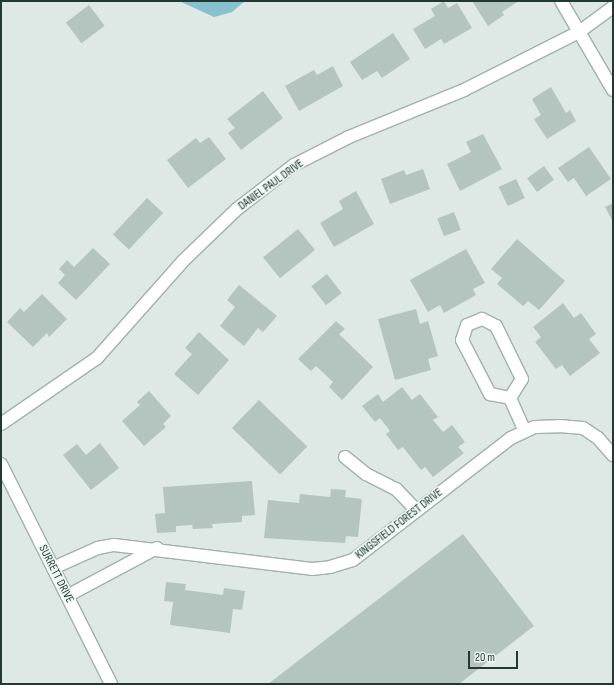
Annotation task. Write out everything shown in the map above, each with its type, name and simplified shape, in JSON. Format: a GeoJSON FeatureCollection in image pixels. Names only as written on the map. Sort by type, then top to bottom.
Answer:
{"type":"FeatureCollection","features":[{"type":"Feature","properties":{"kind":"street"},"geometry":{"type":"LineString","coordinates":[[561,1],[613,90]]}},
{"type":"Feature","properties":{"kind":"street","name":"DANIEL PAUL DRIVE"},"geometry":{"type":"LineString","coordinates":[[1,424],[97,358],[184,260],[237,209],[294,165],[368,128],[464,90],[579,32],[613,7]]}},
{"type":"Feature","properties":{"kind":"street"},"geometry":{"type":"LineString","coordinates":[[482,319],[496,326],[522,379],[510,398],[490,394],[462,340],[467,325],[482,319]]}},
{"type":"Feature","properties":{"kind":"street"},"geometry":{"type":"LineString","coordinates":[[510,398],[526,431]]}},
{"type":"Feature","properties":{"kind":"street","name":"KINGSFIELD FOREST DRIVE"},"geometry":{"type":"LineString","coordinates":[[53,568],[98,548],[114,545],[157,548],[312,569],[330,567],[353,560],[511,438],[535,427],[547,426],[582,428],[598,438],[613,455]]}},
{"type":"Feature","properties":{"kind":"street"},"geometry":{"type":"LineString","coordinates":[[345,457],[366,474],[396,489],[417,511]]}},
{"type":"Feature","properties":{"kind":"street","name":"SURRETT DRIVE"},"geometry":{"type":"LineString","coordinates":[[1,464],[111,684]]}},
{"type":"Feature","properties":{"kind":"street"},"geometry":{"type":"LineString","coordinates":[[67,596],[157,548]]}},
{"type":"Feature","properties":{"kind":"water"},"geometry":{"type":"Polygon","coordinates":[[[179,1],[245,1],[232,12],[214,17],[179,1]]]}},
{"type":"Feature","properties":{"kind":"building"},"geometry":{"type":"Polygon","coordinates":[[[444,1],[448,8],[457,3],[472,28],[444,44],[441,39],[425,49],[413,29],[435,16],[431,9],[444,1]]]}},
{"type":"Feature","properties":{"kind":"building"},"geometry":{"type":"Polygon","coordinates":[[[472,1],[519,1],[502,12],[504,15],[488,26],[472,1]]]}},
{"type":"Feature","properties":{"kind":"building"},"geometry":{"type":"Polygon","coordinates":[[[89,5],[105,26],[81,43],[66,22],[89,5]]]}},
{"type":"Feature","properties":{"kind":"building"},"geometry":{"type":"Polygon","coordinates":[[[393,33],[410,59],[382,78],[377,71],[362,80],[350,62],[393,33]]]}},
{"type":"Feature","properties":{"kind":"building"},"geometry":{"type":"Polygon","coordinates":[[[333,66],[343,86],[299,111],[285,86],[314,70],[317,75],[333,66]]]}},
{"type":"Feature","properties":{"kind":"building"},"geometry":{"type":"Polygon","coordinates":[[[551,87],[566,113],[570,110],[576,121],[547,139],[534,119],[541,115],[532,99],[551,87]]]}},
{"type":"Feature","properties":{"kind":"building"},"geometry":{"type":"Polygon","coordinates":[[[263,91],[283,118],[241,150],[228,133],[235,128],[227,119],[263,91]]]}},
{"type":"Feature","properties":{"kind":"building"},"geometry":{"type":"Polygon","coordinates":[[[483,134],[502,169],[460,191],[447,164],[471,152],[466,142],[483,134]]]}},
{"type":"Feature","properties":{"kind":"building"},"geometry":{"type":"Polygon","coordinates":[[[209,137],[226,159],[188,188],[167,160],[196,138],[200,143],[209,137]]]}},
{"type":"Feature","properties":{"kind":"building"},"geometry":{"type":"Polygon","coordinates":[[[589,147],[611,179],[586,196],[574,178],[568,182],[558,168],[589,147]]]}},
{"type":"Feature","properties":{"kind":"building"},"geometry":{"type":"Polygon","coordinates":[[[544,166],[554,180],[537,192],[527,178],[544,166]]]}},
{"type":"Feature","properties":{"kind":"building"},"geometry":{"type":"Polygon","coordinates":[[[423,169],[430,189],[390,204],[381,179],[404,170],[406,175],[423,169]]]}},
{"type":"Feature","properties":{"kind":"building"},"geometry":{"type":"Polygon","coordinates":[[[516,179],[525,198],[508,206],[499,187],[516,179]]]}},
{"type":"Feature","properties":{"kind":"building"},"geometry":{"type":"Polygon","coordinates":[[[356,191],[374,224],[334,247],[320,223],[343,209],[339,201],[356,191]]]}},
{"type":"Feature","properties":{"kind":"building"},"geometry":{"type":"Polygon","coordinates":[[[147,198],[163,213],[129,250],[113,235],[147,198]]]}},
{"type":"Feature","properties":{"kind":"building"},"geometry":{"type":"Polygon","coordinates":[[[613,203],[613,222],[605,207],[613,203]]]}},
{"type":"Feature","properties":{"kind":"building"},"geometry":{"type":"Polygon","coordinates":[[[454,212],[461,230],[444,236],[437,218],[454,212]]]}},
{"type":"Feature","properties":{"kind":"building"},"geometry":{"type":"Polygon","coordinates":[[[298,229],[315,250],[280,278],[263,257],[298,229]]]}},
{"type":"Feature","properties":{"kind":"building"},"geometry":{"type":"Polygon","coordinates":[[[517,239],[565,281],[539,310],[528,301],[523,306],[497,284],[502,278],[491,269],[517,239]]]}},
{"type":"Feature","properties":{"kind":"building"},"geometry":{"type":"Polygon","coordinates":[[[93,248],[110,264],[76,300],[58,283],[65,275],[59,269],[67,260],[74,267],[93,248]]]}},
{"type":"Feature","properties":{"kind":"building"},"geometry":{"type":"Polygon","coordinates":[[[466,249],[485,283],[473,289],[476,295],[444,313],[440,305],[428,312],[410,280],[466,249]]]}},
{"type":"Feature","properties":{"kind":"building"},"geometry":{"type":"Polygon","coordinates":[[[327,274],[342,293],[326,305],[311,286],[327,274]]]}},
{"type":"Feature","properties":{"kind":"building"},"geometry":{"type":"Polygon","coordinates":[[[239,285],[277,316],[263,332],[258,328],[244,346],[220,326],[235,307],[227,300],[239,285]]]}},
{"type":"Feature","properties":{"kind":"building"},"geometry":{"type":"Polygon","coordinates":[[[42,294],[67,319],[49,337],[47,333],[33,347],[7,322],[20,308],[24,312],[42,294]]]}},
{"type":"Feature","properties":{"kind":"building"},"geometry":{"type":"Polygon","coordinates":[[[563,303],[574,318],[581,313],[596,334],[589,339],[600,353],[570,376],[562,365],[556,369],[535,342],[541,337],[533,327],[563,303]]]}},
{"type":"Feature","properties":{"kind":"building"},"geometry":{"type":"Polygon","coordinates":[[[416,309],[420,324],[428,321],[438,356],[428,359],[431,370],[395,380],[378,319],[416,309]]]}},
{"type":"Feature","properties":{"kind":"building"},"geometry":{"type":"Polygon","coordinates":[[[336,321],[345,329],[339,334],[373,367],[342,400],[329,387],[333,382],[316,366],[311,371],[298,359],[336,321]]]}},
{"type":"Feature","properties":{"kind":"building"},"geometry":{"type":"Polygon","coordinates":[[[199,332],[229,360],[198,395],[174,374],[192,354],[185,348],[199,332]]]}},
{"type":"Feature","properties":{"kind":"building"},"geometry":{"type":"Polygon","coordinates":[[[402,387],[412,400],[420,394],[438,417],[433,420],[443,432],[452,425],[465,442],[458,447],[464,453],[433,477],[425,467],[421,470],[403,447],[398,450],[386,434],[390,431],[380,418],[375,422],[362,406],[378,394],[383,402],[402,387]]]}},
{"type":"Feature","properties":{"kind":"building"},"geometry":{"type":"Polygon","coordinates":[[[149,391],[171,416],[163,424],[166,427],[144,446],[122,421],[140,405],[137,402],[149,391]]]}},
{"type":"Feature","properties":{"kind":"building"},"geometry":{"type":"Polygon","coordinates":[[[259,400],[307,447],[280,475],[232,428],[259,400]]]}},
{"type":"Feature","properties":{"kind":"building"},"geometry":{"type":"Polygon","coordinates":[[[100,443],[119,468],[91,490],[63,455],[77,444],[86,455],[100,443]]]}},
{"type":"Feature","properties":{"kind":"building"},"geometry":{"type":"Polygon","coordinates":[[[252,481],[255,515],[242,516],[242,522],[212,524],[213,528],[193,529],[192,525],[176,526],[176,532],[157,533],[155,514],[165,513],[163,487],[252,481]]]}},
{"type":"Feature","properties":{"kind":"building"},"geometry":{"type":"Polygon","coordinates":[[[331,489],[346,490],[345,497],[362,499],[358,537],[346,536],[345,543],[264,538],[268,500],[299,503],[300,494],[330,497],[331,489]]]}},
{"type":"Feature","properties":{"kind":"building"},"geometry":{"type":"Polygon","coordinates":[[[463,534],[534,626],[459,684],[268,684],[463,534]]]}},
{"type":"Feature","properties":{"kind":"building"},"geometry":{"type":"Polygon","coordinates":[[[166,582],[186,584],[185,590],[223,595],[224,588],[245,591],[242,610],[233,609],[230,633],[170,625],[173,602],[164,601],[166,582]]]}}]}
